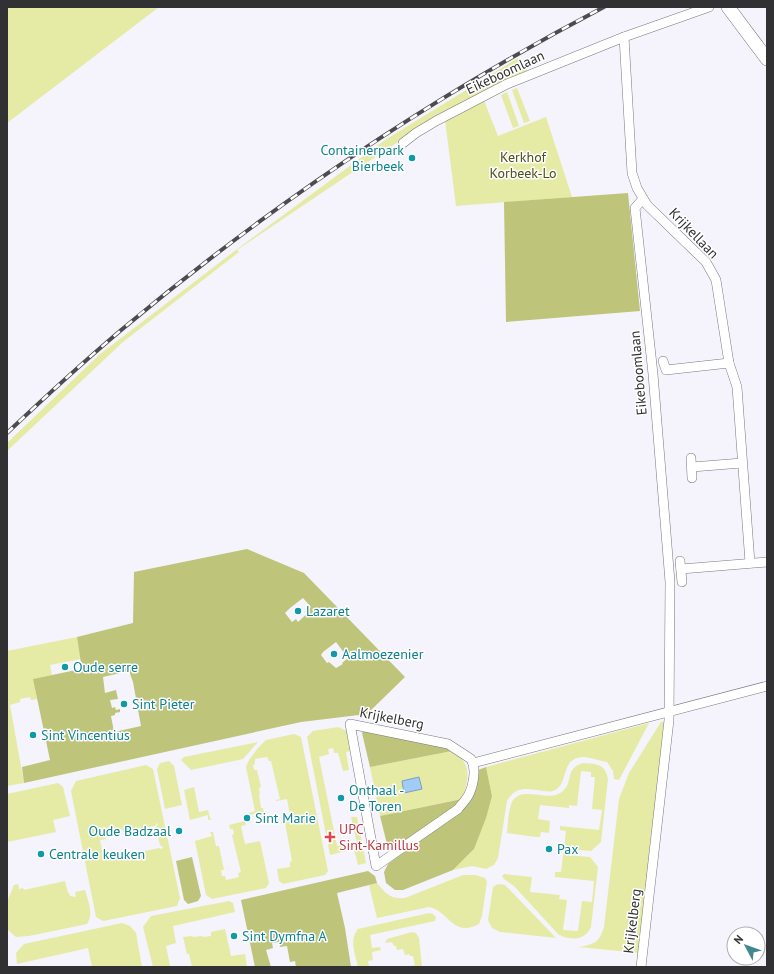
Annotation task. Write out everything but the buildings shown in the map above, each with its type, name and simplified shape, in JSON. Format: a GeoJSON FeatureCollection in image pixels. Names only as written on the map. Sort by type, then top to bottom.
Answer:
{"type":"FeatureCollection","features":[{"type":"Feature","properties":{"kind":"street","name":"Eikeboomlaan"},"geometry":{"type":"LineString","coordinates":[[403,143],[436,121],[507,84],[624,37],[708,7]]}},
{"type":"Feature","properties":{"kind":"street"},"geometry":{"type":"LineString","coordinates":[[728,7],[767,59]]}},
{"type":"Feature","properties":{"kind":"street"},"geometry":{"type":"LineString","coordinates":[[624,37],[632,173],[642,200]]}},
{"type":"Feature","properties":{"kind":"street","name":"Eikeboomlaan"},"geometry":{"type":"LineString","coordinates":[[642,200],[635,208],[653,374],[670,582],[669,712]]}},
{"type":"Feature","properties":{"kind":"street","name":"Krijkellaan"},"geometry":{"type":"LineString","coordinates":[[642,200],[706,262],[716,280],[729,362],[737,388],[750,563]]}},
{"type":"Feature","properties":{"kind":"street"},"geometry":{"type":"LineString","coordinates":[[663,361],[666,370],[729,362]]}},
{"type":"Feature","properties":{"kind":"street"},"geometry":{"type":"LineString","coordinates":[[692,478],[691,463],[742,463]]}},
{"type":"Feature","properties":{"kind":"street"},"geometry":{"type":"LineString","coordinates":[[682,582],[681,565],[767,562]]}},
{"type":"Feature","properties":{"kind":"street"},"geometry":{"type":"LineString","coordinates":[[473,763],[767,686]]}},
{"type":"Feature","properties":{"kind":"street","name":"Krijkelberg"},"geometry":{"type":"LineString","coordinates":[[641,967],[669,712]]}},
{"type":"Feature","properties":{"kind":"street","name":"Krijkelberg"},"geometry":{"type":"LineString","coordinates":[[350,724],[448,744],[473,763],[472,782],[468,796],[458,809],[376,866],[350,724]]}},
{"type":"Feature","properties":{"kind":"green space"},"geometry":{"type":"Polygon","coordinates":[[[7,7],[159,7],[7,123],[7,7]]]}},
{"type":"Feature","properties":{"kind":"green space"},"geometry":{"type":"Polygon","coordinates":[[[518,58],[529,73],[436,120],[390,147],[237,250],[239,252],[123,342],[7,451],[7,443],[99,355],[236,250],[385,140],[518,58]]]}},
{"type":"Feature","properties":{"kind":"green space"},"geometry":{"type":"Polygon","coordinates":[[[517,88],[530,121],[524,123],[512,90],[517,88]]]}},
{"type":"Feature","properties":{"kind":"green space"},"geometry":{"type":"Polygon","coordinates":[[[507,92],[519,126],[513,128],[501,95],[507,92]]]}},
{"type":"Feature","properties":{"kind":"green space","name":"Kerkhof Korbeek-Lo"},"geometry":{"type":"Polygon","coordinates":[[[483,98],[498,136],[546,117],[572,197],[456,206],[445,120],[483,98]]]}},
{"type":"Feature","properties":{"kind":"green space"},"geometry":{"type":"Polygon","coordinates":[[[628,193],[640,311],[506,322],[504,202],[628,193]]]}},
{"type":"Feature","properties":{"kind":"green space"},"geometry":{"type":"Polygon","coordinates":[[[247,549],[304,573],[405,677],[367,714],[301,722],[24,783],[22,767],[50,760],[33,679],[81,669],[77,637],[133,623],[134,572],[247,549]],[[303,598],[285,613],[292,622],[296,619],[298,622],[309,612],[307,610],[311,607],[303,598]],[[336,642],[321,655],[327,663],[329,662],[336,668],[343,664],[342,663],[348,658],[336,642]],[[129,671],[103,677],[105,693],[116,690],[118,699],[110,700],[112,708],[115,707],[116,710],[120,709],[120,712],[111,716],[114,732],[141,726],[133,682],[129,671]]]}},
{"type":"Feature","properties":{"kind":"green space"},"geometry":{"type":"Polygon","coordinates":[[[77,637],[81,659],[50,665],[52,675],[34,679],[37,699],[31,700],[30,697],[20,699],[20,702],[10,705],[24,783],[7,786],[7,651],[77,637]]]}},
{"type":"Feature","properties":{"kind":"green space"},"geometry":{"type":"Polygon","coordinates":[[[661,722],[665,722],[639,953],[579,947],[596,942],[604,927],[619,799],[629,773],[661,722]]]}},
{"type":"Feature","properties":{"kind":"green space"},"geometry":{"type":"Polygon","coordinates":[[[649,723],[619,780],[614,779],[613,771],[607,762],[583,757],[571,762],[567,767],[558,788],[553,791],[523,789],[514,792],[507,801],[498,858],[494,865],[486,869],[472,866],[453,870],[474,849],[492,796],[486,767],[649,723]]]}},
{"type":"Feature","properties":{"kind":"green space"},"geometry":{"type":"Polygon","coordinates":[[[338,727],[347,731],[351,751],[346,752],[349,770],[343,771],[338,753],[334,753],[333,748],[328,749],[329,754],[319,757],[337,846],[357,843],[351,817],[357,817],[366,863],[358,865],[354,849],[330,855],[307,737],[313,731],[338,727]]]}},
{"type":"Feature","properties":{"kind":"green space"},"geometry":{"type":"Polygon","coordinates":[[[365,729],[442,746],[452,751],[370,767],[362,733],[365,729]]]}},
{"type":"Feature","properties":{"kind":"green space"},"geometry":{"type":"Polygon","coordinates":[[[294,734],[301,737],[328,871],[325,875],[283,884],[279,881],[277,869],[290,867],[290,862],[292,861],[285,823],[281,824],[281,822],[291,820],[287,799],[276,801],[280,799],[271,761],[269,761],[267,757],[255,759],[255,764],[253,765],[254,770],[257,770],[261,787],[259,788],[259,795],[261,808],[263,808],[264,812],[249,815],[249,813],[255,811],[246,767],[249,760],[266,740],[294,734]]]}},
{"type":"Feature","properties":{"kind":"green space"},"geometry":{"type":"Polygon","coordinates":[[[258,742],[243,759],[191,770],[181,760],[184,757],[258,742]]]}},
{"type":"Feature","properties":{"kind":"green space"},"geometry":{"type":"Polygon","coordinates":[[[452,751],[463,761],[468,772],[462,799],[380,816],[370,767],[452,751]]]}},
{"type":"Feature","properties":{"kind":"green space"},"geometry":{"type":"Polygon","coordinates":[[[169,761],[174,766],[182,805],[165,809],[157,769],[160,763],[169,761]]]}},
{"type":"Feature","properties":{"kind":"green space"},"geometry":{"type":"Polygon","coordinates":[[[583,763],[600,766],[605,770],[608,779],[601,842],[591,851],[568,849],[567,855],[590,857],[598,867],[591,927],[585,935],[572,939],[558,934],[514,886],[502,876],[504,874],[532,877],[530,892],[560,895],[559,899],[567,900],[563,930],[578,931],[582,901],[592,902],[594,881],[555,877],[555,872],[561,872],[566,831],[560,830],[560,826],[599,830],[602,810],[592,809],[595,777],[591,777],[591,772],[581,771],[577,806],[569,805],[569,808],[540,805],[538,819],[550,821],[549,833],[541,832],[540,837],[536,837],[507,833],[509,813],[512,802],[516,797],[529,794],[551,796],[563,791],[568,783],[573,768],[583,763]]]}},
{"type":"Feature","properties":{"kind":"green space"},"geometry":{"type":"Polygon","coordinates":[[[146,765],[153,769],[180,898],[177,906],[103,921],[96,917],[71,791],[76,781],[146,765]],[[157,823],[155,826],[123,832],[122,829],[118,830],[118,833],[106,835],[106,839],[100,840],[103,856],[110,855],[111,858],[123,856],[124,859],[128,858],[127,855],[159,848],[162,849],[163,847],[160,845],[156,827],[158,824],[157,823]]]}},
{"type":"Feature","properties":{"kind":"green space"},"geometry":{"type":"Polygon","coordinates":[[[486,767],[492,796],[486,818],[474,849],[453,870],[403,890],[395,890],[386,883],[384,872],[388,864],[459,812],[478,770],[486,767]]]}},
{"type":"Feature","properties":{"kind":"green space"},"geometry":{"type":"Polygon","coordinates":[[[58,783],[63,787],[70,816],[53,820],[56,832],[7,842],[7,794],[58,783]]]}},
{"type":"Feature","properties":{"kind":"green space"},"geometry":{"type":"Polygon","coordinates":[[[194,787],[199,812],[208,810],[210,818],[212,819],[208,820],[208,815],[190,820],[184,790],[194,787]]]}},
{"type":"Feature","properties":{"kind":"green space"},"geometry":{"type":"Polygon","coordinates":[[[462,799],[454,808],[389,852],[380,816],[462,799]]]}},
{"type":"Feature","properties":{"kind":"green space"},"geometry":{"type":"Polygon","coordinates":[[[245,821],[246,825],[241,826],[245,844],[260,841],[269,883],[266,888],[212,899],[206,895],[195,841],[212,836],[210,832],[213,832],[216,846],[219,846],[224,870],[221,870],[222,876],[225,876],[226,880],[239,877],[238,873],[241,872],[232,835],[234,834],[233,829],[230,829],[229,825],[245,821]]]}},
{"type":"Feature","properties":{"kind":"green space"},"geometry":{"type":"Polygon","coordinates":[[[192,857],[201,896],[198,901],[188,904],[184,900],[176,861],[192,857]]]}},
{"type":"Feature","properties":{"kind":"green space"},"geometry":{"type":"Polygon","coordinates":[[[368,871],[375,876],[377,883],[337,893],[345,928],[351,967],[296,967],[295,961],[290,962],[287,946],[280,947],[279,942],[272,943],[273,948],[266,950],[271,967],[255,967],[241,900],[368,871]]]}},
{"type":"Feature","properties":{"kind":"green space"},"geometry":{"type":"Polygon","coordinates":[[[463,875],[475,875],[485,878],[487,882],[482,916],[479,924],[463,928],[457,926],[442,913],[429,907],[377,918],[369,885],[377,883],[392,897],[405,898],[463,875]]]}},
{"type":"Feature","properties":{"kind":"green space"},"geometry":{"type":"Polygon","coordinates":[[[65,881],[70,896],[76,897],[75,892],[85,890],[90,912],[87,924],[29,936],[16,937],[7,929],[7,902],[14,885],[18,884],[19,889],[23,888],[24,890],[65,881]]]}},
{"type":"Feature","properties":{"kind":"green space"},"geometry":{"type":"Polygon","coordinates":[[[498,884],[505,885],[556,938],[500,932],[492,928],[488,920],[493,887],[498,884]]]}},
{"type":"Feature","properties":{"kind":"green space"},"geometry":{"type":"Polygon","coordinates":[[[229,901],[233,903],[235,912],[173,926],[176,943],[166,946],[170,966],[153,967],[143,927],[151,916],[229,901]]]}},
{"type":"Feature","properties":{"kind":"green space"},"geometry":{"type":"Polygon","coordinates":[[[429,913],[436,917],[435,921],[370,935],[372,948],[380,947],[381,950],[372,952],[373,960],[368,961],[369,966],[358,967],[353,942],[355,933],[358,929],[429,913]]]}},
{"type":"Feature","properties":{"kind":"green space"},"geometry":{"type":"Polygon","coordinates":[[[122,923],[130,926],[136,933],[142,967],[92,967],[88,948],[17,964],[16,953],[24,944],[122,923]]]}},
{"type":"Feature","properties":{"kind":"green space"},"geometry":{"type":"Polygon","coordinates":[[[225,929],[231,956],[245,954],[247,967],[192,967],[183,937],[211,936],[211,932],[225,929]]]}},
{"type":"Feature","properties":{"kind":"green space"},"geometry":{"type":"Polygon","coordinates":[[[412,932],[416,933],[419,938],[422,967],[408,967],[415,965],[413,956],[410,956],[409,954],[405,955],[403,949],[397,950],[396,946],[394,946],[392,942],[385,943],[387,939],[412,932]]]}},
{"type":"Feature","properties":{"kind":"water"},"geometry":{"type":"Polygon","coordinates":[[[419,777],[422,789],[404,793],[402,781],[419,777]]]}},
{"type":"Feature","properties":{"kind":"railway"},"geometry":{"type":"LineString","coordinates":[[7,433],[120,331],[234,240],[293,197],[353,156],[477,78],[604,7]]}},
{"type":"Feature","properties":{"kind":"place","name":"Containerpark Bierbeek"},"geometry":{"type":"Point","coordinates":[412,158]}},
{"type":"Feature","properties":{"kind":"place","name":"Lazaret"},"geometry":{"type":"Point","coordinates":[298,611]}},
{"type":"Feature","properties":{"kind":"place","name":"Aalmoezenier"},"geometry":{"type":"Point","coordinates":[334,654]}},
{"type":"Feature","properties":{"kind":"place","name":"Oude serre"},"geometry":{"type":"Point","coordinates":[65,667]}},
{"type":"Feature","properties":{"kind":"place","name":"Sint Pieter"},"geometry":{"type":"Point","coordinates":[124,704]}},
{"type":"Feature","properties":{"kind":"place","name":"Sint Vincentius"},"geometry":{"type":"Point","coordinates":[33,735]}},
{"type":"Feature","properties":{"kind":"place","name":"Onthaal - De Toren"},"geometry":{"type":"Point","coordinates":[341,798]}},
{"type":"Feature","properties":{"kind":"place","name":"Sint Marie"},"geometry":{"type":"Point","coordinates":[247,818]}},
{"type":"Feature","properties":{"kind":"place","name":"Oude Badzaal"},"geometry":{"type":"Point","coordinates":[179,831]}},
{"type":"Feature","properties":{"kind":"place","name":"UPC Sint-Kamillus"},"geometry":{"type":"Point","coordinates":[330,837]}},
{"type":"Feature","properties":{"kind":"place","name":"Pax"},"geometry":{"type":"Point","coordinates":[549,849]}},
{"type":"Feature","properties":{"kind":"place","name":"Centrale keuken"},"geometry":{"type":"Point","coordinates":[41,854]}},
{"type":"Feature","properties":{"kind":"place","name":"Sint Dymfna A"},"geometry":{"type":"Point","coordinates":[234,936]}}]}
